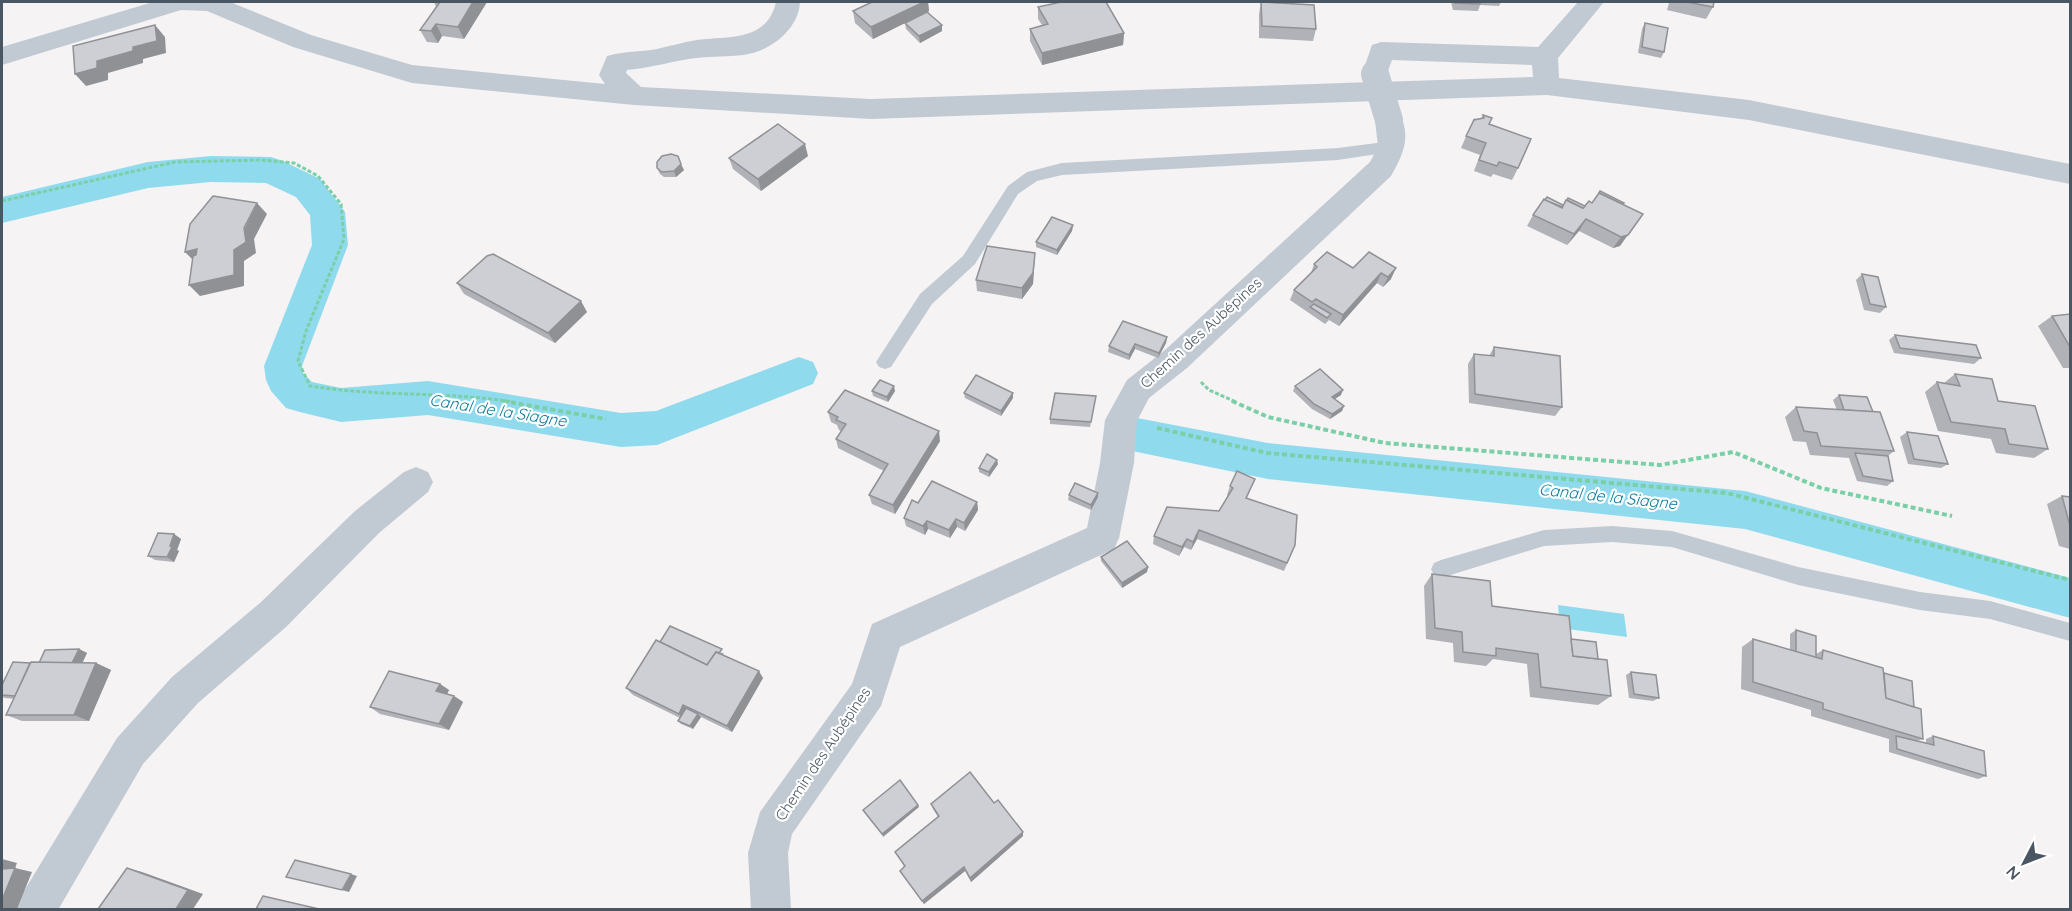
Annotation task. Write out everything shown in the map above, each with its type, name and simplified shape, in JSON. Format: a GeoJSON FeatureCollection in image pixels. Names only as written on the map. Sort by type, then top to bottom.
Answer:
{"type":"FeatureCollection","features":[{"type":"Feature","properties":{"kind":"street"},"geometry":{"type":"LineString","coordinates":[[2,56],[180,2],[210,3],[302,41],[412,74],[634,96],[871,109],[1547,86],[1749,110],[2070,174]]}},
{"type":"Feature","properties":{"kind":"street"},"geometry":{"type":"LineString","coordinates":[[634,96],[612,75],[616,62],[656,58],[696,49],[745,46],[772,32],[786,15],[788,2]]}},
{"type":"Feature","properties":{"kind":"street"},"geometry":{"type":"LineString","coordinates":[[1547,86],[1545,56],[1592,2]]}},
{"type":"Feature","properties":{"kind":"street"},"geometry":{"type":"LineString","coordinates":[[1390,134],[1375,74],[1381,51],[1545,56]]}},
{"type":"Feature","properties":{"kind":"street","name":"Chemin des Aubépines"},"geometry":{"type":"LineString","coordinates":[[771,909],[768,854],[774,825],[868,693],[885,636],[1102,537],[1117,463],[1121,420],[1138,389],[1176,359],[1382,169],[1390,134]]}},
{"type":"Feature","properties":{"kind":"street"},"geometry":{"type":"LineString","coordinates":[[35,909],[130,751],[185,690],[273,615],[367,522],[416,482]]}},
{"type":"Feature","properties":{"kind":"lane"},"geometry":{"type":"LineString","coordinates":[[885,362],[926,299],[969,260],[1013,190],[1032,176],[1062,169],[1338,154],[1390,134]]}},
{"type":"Feature","properties":{"kind":"lane"},"geometry":{"type":"LineString","coordinates":[[1441,569],[1544,538],[1612,534],[1672,539],[1798,576],[1920,601],[1990,610],[2070,632]]}},
{"type":"Feature","properties":{"kind":"path"},"geometry":{"type":"LineString","coordinates":[[2,201],[175,162],[261,160],[294,163],[318,176],[341,204],[344,239],[306,331],[298,361],[310,386],[361,394],[404,393],[484,398],[606,419]]}},
{"type":"Feature","properties":{"kind":"path"},"geometry":{"type":"LineString","coordinates":[[1176,359],[1209,390],[1268,417],[1385,443],[1660,465],[1734,452],[1821,488],[1952,516]]}},
{"type":"Feature","properties":{"kind":"path"},"geometry":{"type":"LineString","coordinates":[[1121,420],[1268,453],[1727,493],[2070,580]]}},
{"type":"Feature","properties":{"kind":"water"},"geometry":{"type":"Polygon","coordinates":[[[1558,605],[1624,614],[1627,637],[1560,628],[1558,605]]]}},
{"type":"Feature","properties":{"kind":"building"},"geometry":{"type":"Polygon","coordinates":[[[440,2],[473,2],[458,27],[436,24],[431,31],[420,30],[440,2]]]}},
{"type":"Feature","properties":{"kind":"building"},"geometry":{"type":"Polygon","coordinates":[[[872,2],[924,2],[871,27],[853,11],[872,2]]]}},
{"type":"Feature","properties":{"kind":"building"},"geometry":{"type":"Polygon","coordinates":[[[1061,2],[1106,2],[1124,33],[1042,53],[1030,29],[1048,24],[1038,7],[1061,2]]]}},
{"type":"Feature","properties":{"kind":"building"},"geometry":{"type":"Polygon","coordinates":[[[1261,2],[1314,5],[1316,29],[1262,26],[1261,2]]]}},
{"type":"Feature","properties":{"kind":"building"},"geometry":{"type":"Polygon","coordinates":[[[1480,2],[1480,4],[1455,3],[1480,2]]]}},
{"type":"Feature","properties":{"kind":"building"},"geometry":{"type":"Polygon","coordinates":[[[1687,2],[1714,2],[1713,7],[1687,2]]]}},
{"type":"Feature","properties":{"kind":"building"},"geometry":{"type":"Polygon","coordinates":[[[927,12],[942,25],[919,36],[905,23],[927,12]]]}},
{"type":"Feature","properties":{"kind":"building"},"geometry":{"type":"Polygon","coordinates":[[[1645,23],[1668,28],[1664,52],[1642,47],[1645,23]]]}},
{"type":"Feature","properties":{"kind":"building"},"geometry":{"type":"Polygon","coordinates":[[[155,25],[157,41],[133,47],[133,51],[97,61],[97,68],[75,74],[73,46],[155,25]]]}},
{"type":"Feature","properties":{"kind":"building"},"geometry":{"type":"Polygon","coordinates":[[[1483,115],[1492,118],[1489,124],[1531,139],[1518,168],[1499,162],[1497,166],[1479,160],[1486,143],[1466,136],[1474,120],[1484,118],[1483,115]]]}},
{"type":"Feature","properties":{"kind":"building"},"geometry":{"type":"Polygon","coordinates":[[[778,124],[805,144],[758,179],[729,158],[778,124]]]}},
{"type":"Feature","properties":{"kind":"building"},"geometry":{"type":"Polygon","coordinates":[[[671,154],[678,156],[681,164],[674,171],[662,172],[657,168],[657,162],[662,156],[671,154]]]}},
{"type":"Feature","properties":{"kind":"building"},"geometry":{"type":"Polygon","coordinates":[[[1600,191],[1624,203],[1599,193],[1600,191]]]}},
{"type":"Feature","properties":{"kind":"building"},"geometry":{"type":"Polygon","coordinates":[[[1599,193],[1643,214],[1628,235],[1621,237],[1586,219],[1574,234],[1533,215],[1544,199],[1562,208],[1566,200],[1583,208],[1589,201],[1592,203],[1599,193]]]}},
{"type":"Feature","properties":{"kind":"building"},"geometry":{"type":"Polygon","coordinates":[[[213,196],[257,203],[244,228],[246,242],[234,250],[234,275],[189,285],[193,256],[196,255],[197,249],[185,252],[190,224],[213,196]]]}},
{"type":"Feature","properties":{"kind":"building"},"geometry":{"type":"Polygon","coordinates":[[[1547,197],[1563,205],[1562,207],[1545,200],[1547,197]]]}},
{"type":"Feature","properties":{"kind":"building"},"geometry":{"type":"Polygon","coordinates":[[[1568,198],[1585,206],[1583,208],[1567,200],[1568,198]]]}},
{"type":"Feature","properties":{"kind":"building"},"geometry":{"type":"Polygon","coordinates":[[[1052,217],[1073,225],[1057,250],[1036,242],[1052,217]]]}},
{"type":"Feature","properties":{"kind":"building"},"geometry":{"type":"Polygon","coordinates":[[[987,246],[1035,253],[1033,273],[1022,288],[976,280],[987,246]]]}},
{"type":"Feature","properties":{"kind":"building"},"geometry":{"type":"Polygon","coordinates":[[[1327,252],[1353,268],[1369,252],[1396,268],[1388,277],[1381,273],[1343,315],[1316,299],[1312,302],[1294,290],[1317,267],[1314,264],[1327,252]]]}},
{"type":"Feature","properties":{"kind":"building"},"geometry":{"type":"Polygon","coordinates":[[[493,254],[581,301],[548,333],[457,283],[487,256],[493,254]]]}},
{"type":"Feature","properties":{"kind":"building"},"geometry":{"type":"Polygon","coordinates":[[[1862,274],[1878,277],[1886,307],[1870,304],[1862,274]]]}},
{"type":"Feature","properties":{"kind":"building"},"geometry":{"type":"Polygon","coordinates":[[[1314,304],[1331,314],[1327,318],[1310,307],[1314,304]]]}},
{"type":"Feature","properties":{"kind":"building"},"geometry":{"type":"Polygon","coordinates":[[[2070,314],[2070,347],[2052,316],[2070,314]]]}},
{"type":"Feature","properties":{"kind":"building"},"geometry":{"type":"Polygon","coordinates":[[[1123,321],[1167,337],[1159,353],[1135,344],[1129,355],[1109,346],[1123,321]]]}},
{"type":"Feature","properties":{"kind":"building"},"geometry":{"type":"Polygon","coordinates":[[[1895,335],[1976,345],[1981,358],[1900,348],[1895,335]]]}},
{"type":"Feature","properties":{"kind":"building"},"geometry":{"type":"Polygon","coordinates":[[[1494,347],[1560,356],[1562,407],[1475,394],[1474,354],[1494,356],[1494,347]]]}},
{"type":"Feature","properties":{"kind":"building"},"geometry":{"type":"Polygon","coordinates":[[[1320,369],[1343,390],[1332,397],[1344,406],[1332,414],[1314,404],[1295,386],[1320,369]]]}},
{"type":"Feature","properties":{"kind":"building"},"geometry":{"type":"Polygon","coordinates":[[[1955,374],[1992,379],[1998,401],[2035,406],[2048,449],[2009,444],[2005,429],[1951,422],[1937,382],[1960,386],[1955,374]]]}},
{"type":"Feature","properties":{"kind":"building"},"geometry":{"type":"Polygon","coordinates":[[[976,375],[1013,393],[1001,411],[964,393],[976,375]]]}},
{"type":"Feature","properties":{"kind":"building"},"geometry":{"type":"Polygon","coordinates":[[[880,380],[894,386],[887,397],[872,391],[880,380]]]}},
{"type":"Feature","properties":{"kind":"building"},"geometry":{"type":"Polygon","coordinates":[[[845,390],[939,431],[893,505],[869,495],[888,464],[836,439],[846,424],[836,420],[838,417],[828,412],[845,390]]]}},
{"type":"Feature","properties":{"kind":"building"},"geometry":{"type":"Polygon","coordinates":[[[1055,393],[1096,396],[1091,422],[1050,419],[1055,393]]]}},
{"type":"Feature","properties":{"kind":"building"},"geometry":{"type":"Polygon","coordinates":[[[1839,395],[1867,397],[1873,412],[1844,410],[1839,395]]]}},
{"type":"Feature","properties":{"kind":"building"},"geometry":{"type":"Polygon","coordinates":[[[1796,407],[1880,412],[1894,451],[1821,446],[1817,433],[1804,431],[1796,407]]]}},
{"type":"Feature","properties":{"kind":"building"},"geometry":{"type":"Polygon","coordinates":[[[1907,432],[1938,436],[1948,464],[1914,459],[1907,432]]]}},
{"type":"Feature","properties":{"kind":"building"},"geometry":{"type":"Polygon","coordinates":[[[1855,453],[1888,456],[1893,481],[1863,476],[1855,453]]]}},
{"type":"Feature","properties":{"kind":"building"},"geometry":{"type":"Polygon","coordinates":[[[987,454],[997,460],[989,472],[979,468],[987,454]]]}},
{"type":"Feature","properties":{"kind":"building"},"geometry":{"type":"Polygon","coordinates":[[[1237,471],[1255,479],[1246,498],[1297,515],[1295,545],[1287,563],[1199,530],[1193,542],[1187,539],[1182,547],[1154,536],[1167,507],[1219,511],[1233,488],[1230,486],[1237,471]]]}},
{"type":"Feature","properties":{"kind":"building"},"geometry":{"type":"Polygon","coordinates":[[[932,481],[977,502],[964,523],[956,519],[949,530],[927,521],[923,526],[904,518],[912,500],[918,503],[932,481]]]}},
{"type":"Feature","properties":{"kind":"building"},"geometry":{"type":"Polygon","coordinates":[[[1075,483],[1098,493],[1091,505],[1069,495],[1075,483]]]}},
{"type":"Feature","properties":{"kind":"building"},"geometry":{"type":"Polygon","coordinates":[[[2062,496],[2070,497],[2070,526],[2062,496]]]}},
{"type":"Feature","properties":{"kind":"building"},"geometry":{"type":"Polygon","coordinates":[[[158,533],[174,534],[170,546],[172,547],[167,557],[148,556],[158,533]]]}},
{"type":"Feature","properties":{"kind":"building"},"geometry":{"type":"Polygon","coordinates":[[[1127,541],[1148,567],[1122,583],[1101,557],[1127,541]]]}},
{"type":"Feature","properties":{"kind":"building"},"geometry":{"type":"Polygon","coordinates":[[[1432,574],[1490,581],[1492,606],[1569,616],[1573,656],[1607,660],[1611,696],[1541,687],[1538,654],[1496,648],[1496,656],[1463,652],[1462,632],[1435,628],[1432,574]]]}},
{"type":"Feature","properties":{"kind":"building"},"geometry":{"type":"Polygon","coordinates":[[[670,626],[722,649],[719,653],[716,652],[707,665],[660,642],[670,626]]]}},
{"type":"Feature","properties":{"kind":"building"},"geometry":{"type":"Polygon","coordinates":[[[1796,630],[1816,636],[1816,658],[1796,652],[1796,630]]]}},
{"type":"Feature","properties":{"kind":"building"},"geometry":{"type":"Polygon","coordinates":[[[1571,639],[1596,642],[1598,659],[1573,656],[1571,639]]]}},
{"type":"Feature","properties":{"kind":"building"},"geometry":{"type":"Polygon","coordinates":[[[1753,639],[1822,659],[1823,650],[1883,668],[1886,698],[1921,709],[1923,739],[1823,709],[1823,703],[1753,682],[1753,639]]]}},
{"type":"Feature","properties":{"kind":"building"},"geometry":{"type":"Polygon","coordinates":[[[656,640],[707,665],[716,652],[759,671],[727,726],[683,705],[679,714],[626,688],[656,640]]]}},
{"type":"Feature","properties":{"kind":"building"},"geometry":{"type":"Polygon","coordinates":[[[79,649],[72,663],[39,663],[45,650],[79,649]]]}},
{"type":"Feature","properties":{"kind":"building"},"geometry":{"type":"Polygon","coordinates":[[[13,662],[30,663],[15,696],[2,695],[2,685],[13,662]]]}},
{"type":"Feature","properties":{"kind":"building"},"geometry":{"type":"Polygon","coordinates":[[[31,662],[96,663],[74,715],[6,715],[31,662]]]}},
{"type":"Feature","properties":{"kind":"building"},"geometry":{"type":"Polygon","coordinates":[[[389,671],[440,684],[436,691],[454,696],[439,724],[370,707],[389,671]]]}},
{"type":"Feature","properties":{"kind":"building"},"geometry":{"type":"Polygon","coordinates":[[[1631,672],[1656,675],[1659,698],[1634,694],[1631,672]]]}},
{"type":"Feature","properties":{"kind":"building"},"geometry":{"type":"Polygon","coordinates":[[[1884,673],[1912,681],[1914,707],[1886,698],[1884,673]]]}},
{"type":"Feature","properties":{"kind":"building"},"geometry":{"type":"Polygon","coordinates":[[[686,708],[698,714],[690,726],[678,721],[686,708]]]}},
{"type":"Feature","properties":{"kind":"building"},"geometry":{"type":"Polygon","coordinates":[[[1896,736],[1934,745],[1933,736],[1984,751],[1986,776],[1897,749],[1896,736]]]}},
{"type":"Feature","properties":{"kind":"building"},"geometry":{"type":"Polygon","coordinates":[[[970,772],[994,803],[998,800],[1023,832],[970,878],[964,867],[922,901],[900,871],[905,866],[895,852],[939,816],[931,804],[970,772]]]}},
{"type":"Feature","properties":{"kind":"building"},"geometry":{"type":"Polygon","coordinates":[[[900,780],[918,805],[882,834],[863,810],[900,780]]]}},
{"type":"Feature","properties":{"kind":"building"},"geometry":{"type":"Polygon","coordinates":[[[295,860],[351,874],[342,890],[286,877],[295,860]]]}},
{"type":"Feature","properties":{"kind":"building"},"geometry":{"type":"Polygon","coordinates":[[[15,868],[2,900],[2,869],[15,868]]]}},
{"type":"Feature","properties":{"kind":"building"},"geometry":{"type":"Polygon","coordinates":[[[127,868],[188,890],[176,909],[98,909],[127,868]]]}},
{"type":"Feature","properties":{"kind":"building"},"geometry":{"type":"Polygon","coordinates":[[[263,896],[319,909],[256,909],[263,896]]]}},
{"type":"Feature","properties":{"kind":"waterway","name":"Canal de la Siagne"},"geometry":{"type":"LineString","coordinates":[[2,210],[148,175],[211,169],[271,170],[308,188],[327,212],[330,245],[283,366],[285,380],[300,396],[341,405],[428,398],[621,430],[657,428],[799,373]]}},
{"type":"Feature","properties":{"kind":"waterway","name":"Canal de la Siagne"},"geometry":{"type":"LineString","coordinates":[[1137,435],[1268,461],[1745,510],[2070,598]]}}]}
